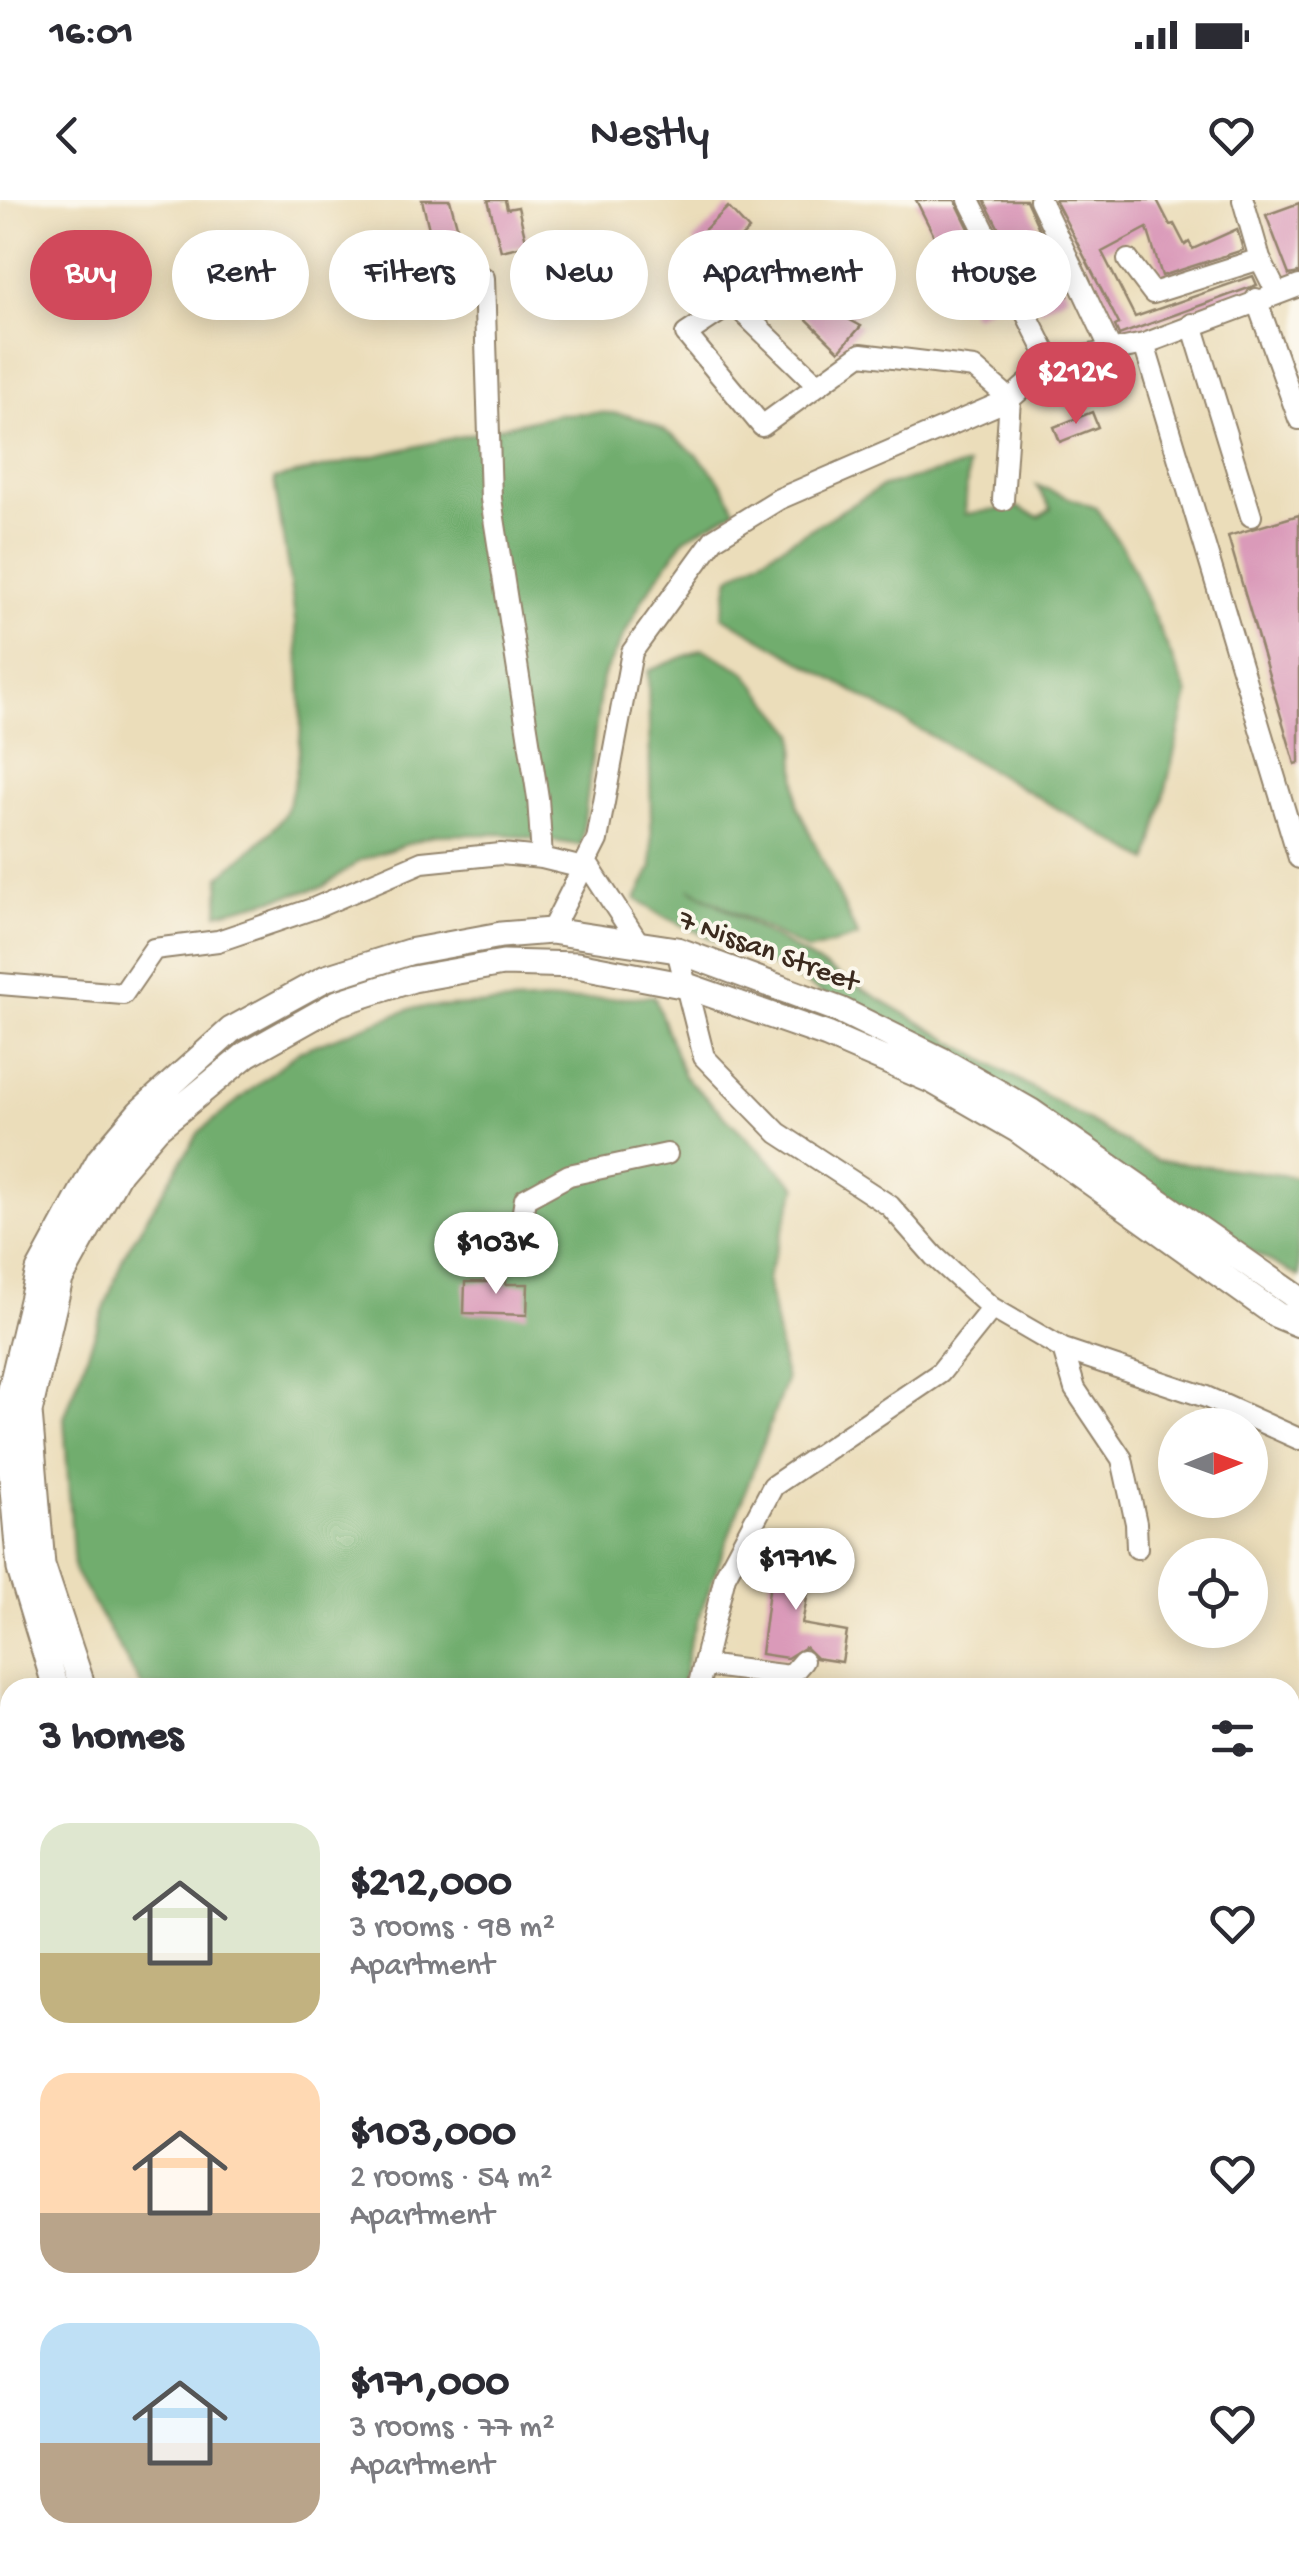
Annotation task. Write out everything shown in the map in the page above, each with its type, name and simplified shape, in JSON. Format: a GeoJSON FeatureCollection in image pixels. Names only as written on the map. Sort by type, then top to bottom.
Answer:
{"type":"FeatureCollection","features":[{"type":"Feature","properties":{"kind":"main road","name":"7 Nissan Street"},"geometry":{"type":"LineString","coordinates":[[53,1678],[20,1569],[6,1410],[39,1271],[100,1160],[140,1112],[232,1030],[326,978],[409,952],[501,935],[551,931],[677,950],[840,1010],[944,1061],[1030,1111],[1299,1299]]}},
{"type":"Feature","properties":{"kind":"main road","name":"7 Nissan Street"},"geometry":{"type":"LineString","coordinates":[[80,1678],[42,1565],[28,1412],[60,1280],[118,1172],[157,1128],[247,1054],[338,1002],[413,979],[503,963],[577,965],[687,986],[826,1035],[933,1081],[1018,1130],[1277,1314],[1299,1324]]}},
{"type":"Feature","properties":{"kind":"street"},"geometry":{"type":"LineString","coordinates":[[968,200],[984,230]]}},
{"type":"Feature","properties":{"kind":"street"},"geometry":{"type":"LineString","coordinates":[[1040,200],[1054,230]]}},
{"type":"Feature","properties":{"kind":"street"},"geometry":{"type":"LineString","coordinates":[[1243,200],[1260,259],[1277,293]]}},
{"type":"Feature","properties":{"kind":"street"},"geometry":{"type":"LineString","coordinates":[[1128,260],[1153,293],[1260,259]]}},
{"type":"Feature","properties":{"kind":"street"},"geometry":{"type":"LineString","coordinates":[[1071,265],[1111,350]]}},
{"type":"Feature","properties":{"kind":"street"},"geometry":{"type":"LineString","coordinates":[[551,931],[597,840],[632,652],[714,539],[778,499],[1010,399],[1051,363],[1144,344],[1299,286]]}},
{"type":"Feature","properties":{"kind":"street"},"geometry":{"type":"LineString","coordinates":[[1256,299],[1299,419]]}},
{"type":"Feature","properties":{"kind":"street"},"geometry":{"type":"LineString","coordinates":[[818,385],[733,303],[686,334],[762,426],[861,354],[974,368],[1010,399]]}},
{"type":"Feature","properties":{"kind":"street"},"geometry":{"type":"LineString","coordinates":[[485,320],[491,499],[538,798],[542,858]]}},
{"type":"Feature","properties":{"kind":"street"},"geometry":{"type":"LineString","coordinates":[[1030,320],[1051,363]]}},
{"type":"Feature","properties":{"kind":"street"},"geometry":{"type":"LineString","coordinates":[[1192,324],[1251,516]]}},
{"type":"Feature","properties":{"kind":"street"},"geometry":{"type":"LineString","coordinates":[[1144,344],[1299,858]]}},
{"type":"Feature","properties":{"kind":"street"},"geometry":{"type":"LineString","coordinates":[[1002,500],[1010,399]]}},
{"type":"Feature","properties":{"kind":"street"},"geometry":{"type":"LineString","coordinates":[[0,984],[123,994],[154,949],[218,941],[315,908],[422,862],[500,854],[584,865],[640,945]]}},
{"type":"Feature","properties":{"kind":"street"},"geometry":{"type":"LineString","coordinates":[[677,950],[704,1057],[778,1133],[890,1206],[934,1256],[992,1308],[1063,1349],[1206,1398],[1299,1439]]}},
{"type":"Feature","properties":{"kind":"street"},"geometry":{"type":"LineString","coordinates":[[518,1242],[525,1199],[569,1175],[667,1154]]}},
{"type":"Feature","properties":{"kind":"street"},"geometry":{"type":"LineString","coordinates":[[701,1678],[725,1576],[772,1486],[940,1372],[992,1308]]}},
{"type":"Feature","properties":{"kind":"street"},"geometry":{"type":"LineString","coordinates":[[1063,1349],[1075,1389],[1122,1459],[1136,1523],[1137,1548]]}},
{"type":"Feature","properties":{"kind":"street"},"geometry":{"type":"LineString","coordinates":[[704,1665],[790,1676],[803,1661]]}},
{"type":"Feature","properties":{"kind":"green space"},"geometry":{"type":"Polygon","coordinates":[[[558,414],[620,414],[656,426],[704,463],[735,510],[685,538],[644,597],[602,678],[581,845],[503,834],[434,835],[361,860],[323,887],[218,913],[220,876],[281,819],[295,777],[301,693],[298,648],[274,479],[558,414]]]}},
{"type":"Feature","properties":{"kind":"green space"},"geometry":{"type":"Polygon","coordinates":[[[968,465],[965,514],[1017,507],[1039,517],[1051,509],[1036,485],[1096,508],[1126,553],[1188,694],[1149,861],[722,616],[730,577],[883,486],[968,465]]]}},
{"type":"Feature","properties":{"kind":"green space"},"geometry":{"type":"Polygon","coordinates":[[[703,649],[744,671],[795,733],[797,805],[858,937],[808,951],[689,888],[1156,1160],[1299,1177],[1299,1277],[1164,1204],[986,1086],[787,973],[660,915],[636,899],[652,867],[648,671],[703,649]]]}},
{"type":"Feature","properties":{"kind":"green space"},"geometry":{"type":"Polygon","coordinates":[[[654,996],[684,1076],[797,1187],[767,1278],[786,1381],[690,1641],[684,1678],[137,1678],[74,1570],[64,1418],[124,1255],[199,1132],[299,1051],[413,1008],[654,996]]]}},
{"type":"Feature","properties":{"kind":"building"},"geometry":{"type":"Polygon","coordinates":[[[422,200],[450,200],[458,230],[429,230],[422,200]]]}},
{"type":"Feature","properties":{"kind":"building"},"geometry":{"type":"Polygon","coordinates":[[[488,200],[505,200],[507,209],[518,207],[523,230],[510,230],[510,249],[501,251],[488,200]]]}},
{"type":"Feature","properties":{"kind":"building"},"geometry":{"type":"Polygon","coordinates":[[[916,200],[955,200],[970,230],[931,230],[916,200]]]}},
{"type":"Feature","properties":{"kind":"building"},"geometry":{"type":"Polygon","coordinates":[[[984,200],[1026,200],[1040,230],[1000,230],[984,200]]]}},
{"type":"Feature","properties":{"kind":"building"},"geometry":{"type":"Polygon","coordinates":[[[1055,200],[1157,200],[1170,225],[1174,224],[1185,245],[1189,242],[1193,249],[1237,229],[1243,250],[1162,276],[1147,228],[1102,252],[1135,317],[1253,276],[1257,285],[1119,335],[1115,326],[1119,324],[1055,200]]]}},
{"type":"Feature","properties":{"kind":"building"},"geometry":{"type":"Polygon","coordinates":[[[1299,203],[1299,273],[1289,275],[1266,215],[1299,203]]]}},
{"type":"Feature","properties":{"kind":"building"},"geometry":{"type":"Polygon","coordinates":[[[728,207],[749,230],[704,230],[728,207]]]}},
{"type":"Feature","properties":{"kind":"building"},"geometry":{"type":"Polygon","coordinates":[[[807,320],[850,320],[861,326],[839,351],[807,320]]]}},
{"type":"Feature","properties":{"kind":"building"},"geometry":{"type":"Polygon","coordinates":[[[1092,412],[1098,427],[1060,442],[1054,427],[1092,412]]]}},
{"type":"Feature","properties":{"kind":"building"},"geometry":{"type":"Polygon","coordinates":[[[1299,515],[1299,763],[1295,764],[1228,536],[1299,515]]]}},
{"type":"Feature","properties":{"kind":"building"},"geometry":{"type":"Polygon","coordinates":[[[490,1273],[506,1273],[506,1284],[528,1284],[527,1315],[464,1313],[465,1282],[490,1282],[490,1273]]]}},
{"type":"Feature","properties":{"kind":"building"},"geometry":{"type":"Polygon","coordinates":[[[774,1550],[815,1556],[802,1624],[847,1632],[842,1662],[816,1658],[805,1647],[787,1658],[761,1654],[774,1550]]]}}]}
